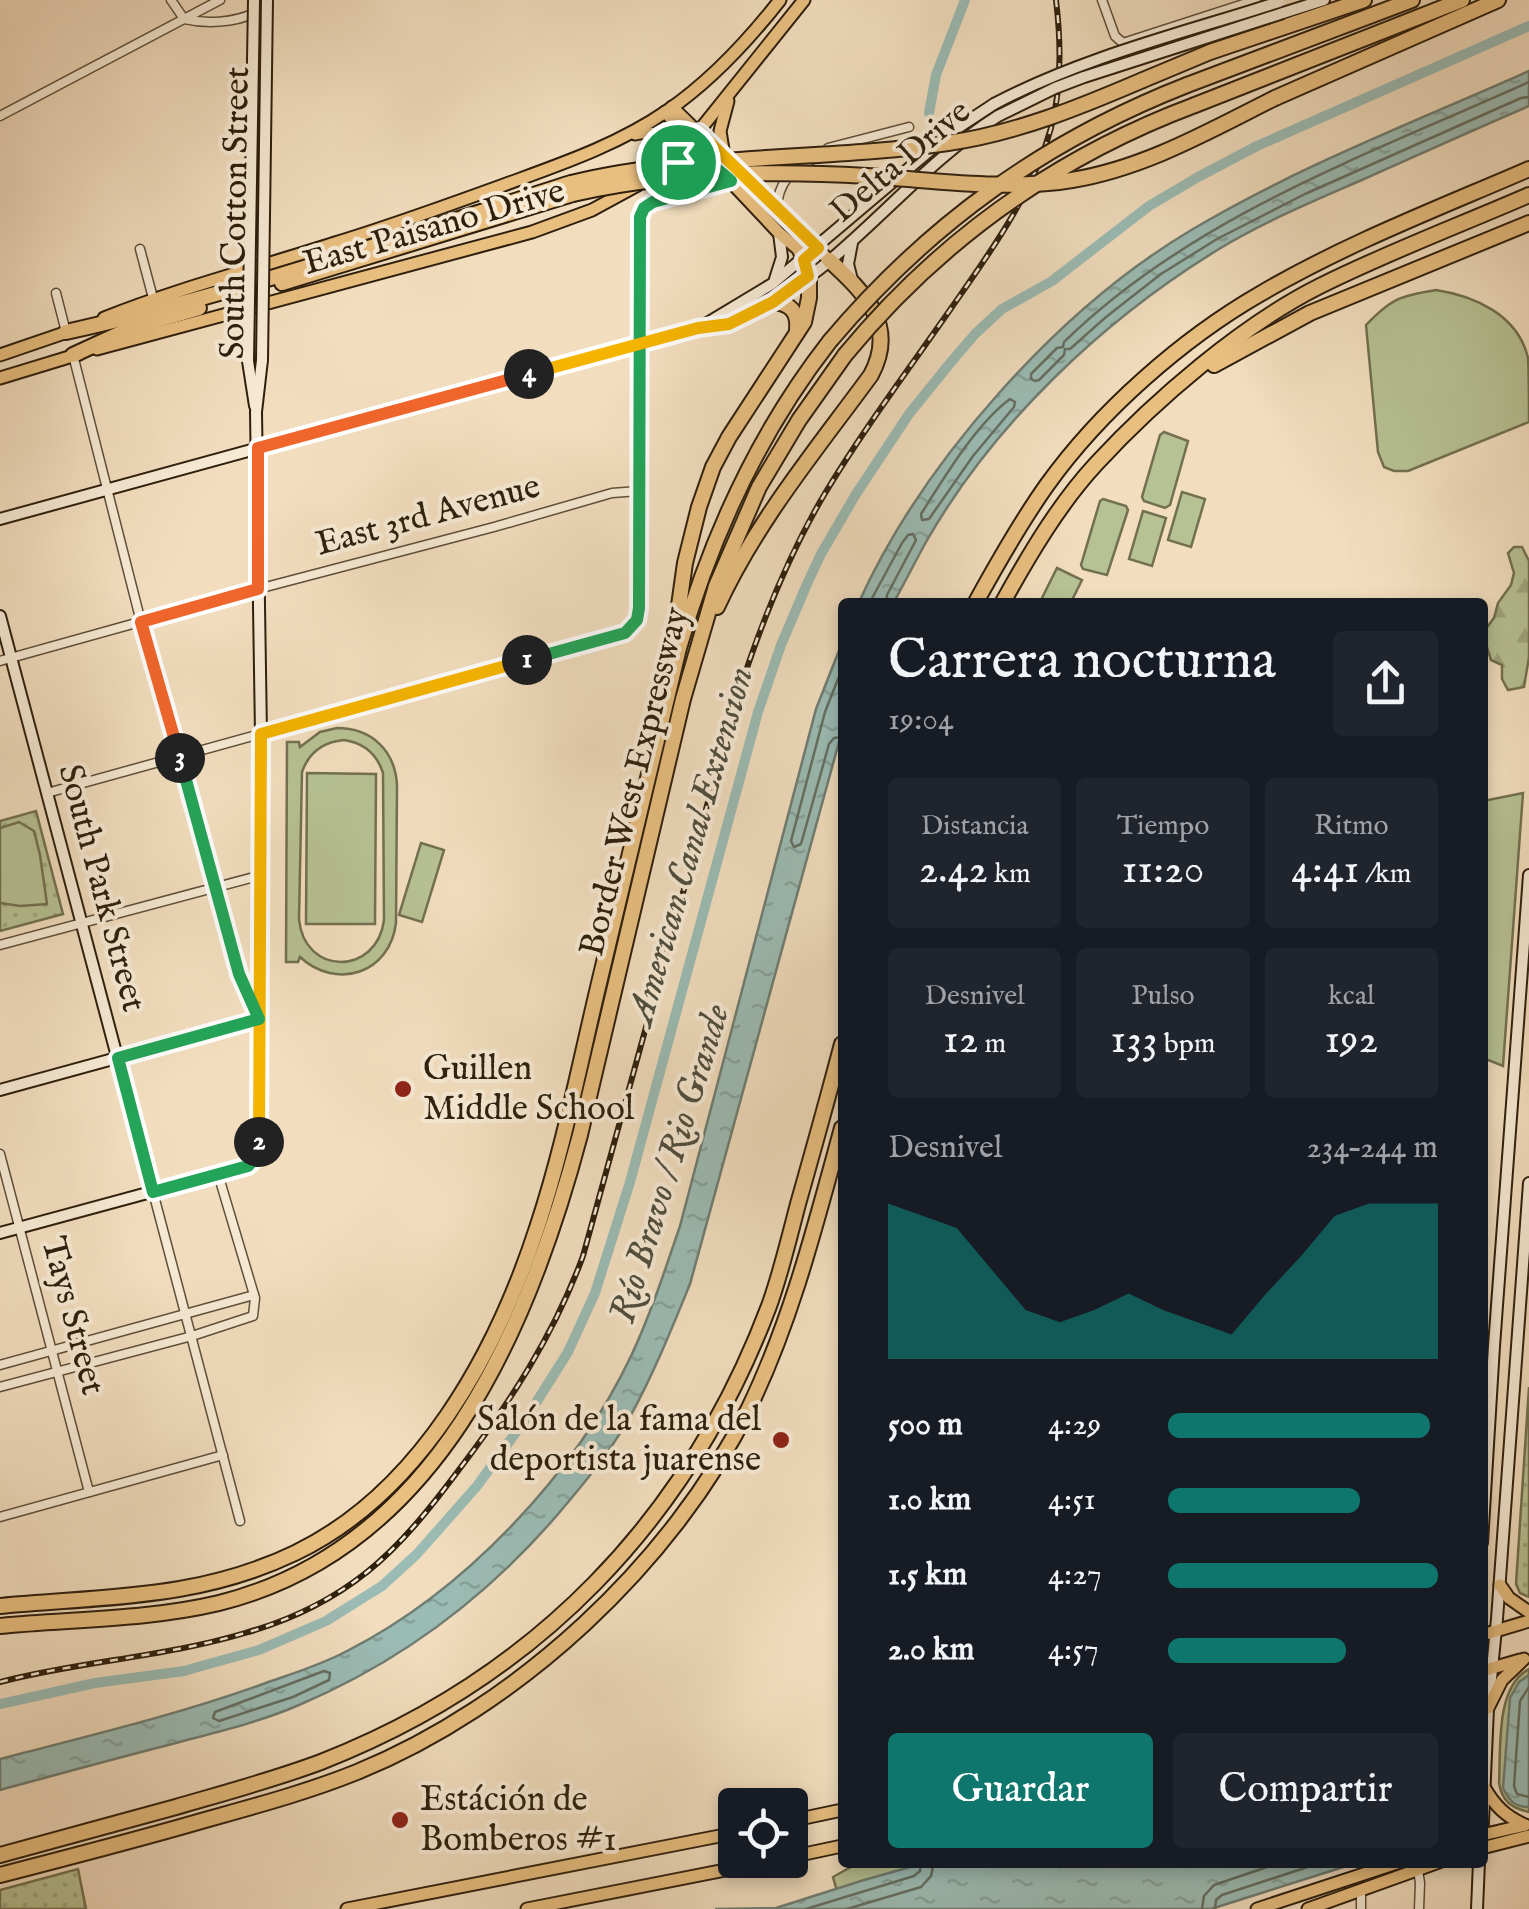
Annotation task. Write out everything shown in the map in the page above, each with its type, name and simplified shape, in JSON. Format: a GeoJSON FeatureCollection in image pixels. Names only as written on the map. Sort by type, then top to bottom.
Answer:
{"type":"FeatureCollection","features":[{"type":"Feature","properties":{"kind":"highway"},"geometry":{"type":"LineString","coordinates":[[66,332],[120,320],[648,168],[948,143],[1031,124],[1240,41],[1364,0]]}},
{"type":"Feature","properties":{"kind":"highway"},"geometry":{"type":"LineString","coordinates":[[0,1606],[122,1597],[216,1583],[256,1570],[298,1552],[345,1523],[401,1473],[449,1411],[483,1354],[537,1228],[672,698],[688,615],[728,511],[788,398],[830,341],[889,274],[990,189],[1086,131],[1138,105],[1412,0]]}},
{"type":"Feature","properties":{"kind":"highway","name":"Border West Expressway"},"geometry":{"type":"LineString","coordinates":[[0,1626],[146,1614],[220,1602],[276,1584],[346,1546],[384,1515],[447,1444],[497,1363],[521,1314],[560,1211],[592,1083],[672,698],[694,658],[716,586],[758,486],[798,420],[867,328],[961,236],[1079,157],[1159,118],[1462,0]]}},
{"type":"Feature","properties":{"kind":"highway"},"geometry":{"type":"LineString","coordinates":[[73,356],[134,328],[346,265],[572,188],[784,172],[976,184],[1045,184],[1087,177],[1135,164],[1200,137],[1275,98],[1498,0]]}},
{"type":"Feature","properties":{"kind":"highway"},"geometry":{"type":"LineString","coordinates":[[978,598],[1021,523],[1076,448],[1178,352],[1258,295],[1302,271],[1529,169]]}},
{"type":"Feature","properties":{"kind":"highway"},"geometry":{"type":"LineString","coordinates":[[1005,598],[1094,466],[1190,376],[1258,324],[1321,286],[1529,195]]}},
{"type":"Feature","properties":{"kind":"highway"},"geometry":{"type":"LineString","coordinates":[[1190,376],[1310,313],[1527,225]]}},
{"type":"Feature","properties":{"kind":"highway"},"geometry":{"type":"LineString","coordinates":[[694,658],[745,551],[879,361],[881,333],[876,316],[852,281],[829,260]]}},
{"type":"Feature","properties":{"kind":"highway"},"geometry":{"type":"LineString","coordinates":[[672,698],[685,563],[700,507],[713,467],[729,437],[797,334],[807,310],[808,276]]}},
{"type":"Feature","properties":{"kind":"highway"},"geometry":{"type":"LineString","coordinates":[[773,302],[790,306],[796,316],[797,334]]}},
{"type":"Feature","properties":{"kind":"highway"},"geometry":{"type":"LineString","coordinates":[[0,1855],[254,1784],[364,1744],[484,1678],[578,1602],[626,1552],[658,1511],[733,1390],[776,1286],[838,1059]]}},
{"type":"Feature","properties":{"kind":"highway"},"geometry":{"type":"LineString","coordinates":[[0,1875],[256,1806],[358,1772],[432,1735],[560,1648],[663,1540],[713,1471],[748,1409],[788,1310],[838,1141]]}},
{"type":"Feature","properties":{"kind":"main road"},"geometry":{"type":"LineString","coordinates":[[254,0],[260,16]]}},
{"type":"Feature","properties":{"kind":"main road"},"geometry":{"type":"LineString","coordinates":[[260,16],[266,0]]}},
{"type":"Feature","properties":{"kind":"main road","name":"East Paisano Drive"},"geometry":{"type":"LineString","coordinates":[[0,355],[153,298],[340,242],[573,160],[669,110],[728,60],[780,0]]}},
{"type":"Feature","properties":{"kind":"main road","name":"East Paisano Drive"},"geometry":{"type":"LineString","coordinates":[[0,378],[560,223],[611,201],[658,170],[694,136],[804,0]]}},
{"type":"Feature","properties":{"kind":"main road","name":"Delta Drive"},"geometry":{"type":"LineString","coordinates":[[698,328],[804,260],[954,132],[994,104],[1047,78],[1282,5],[1324,0]]}},
{"type":"Feature","properties":{"kind":"main road","name":"Delta Drive"},"geometry":{"type":"LineString","coordinates":[[0,519],[641,343],[729,324],[773,302],[829,260],[948,153],[998,116],[1084,77],[1282,5]]}},
{"type":"Feature","properties":{"kind":"main road","name":"South Cotton Street"},"geometry":{"type":"LineString","coordinates":[[218,1174],[248,1166],[259,1150],[261,734],[256,412],[262,360],[260,16]]}},
{"type":"Feature","properties":{"kind":"main road","name":"South Cotton Street"},"geometry":{"type":"LineString","coordinates":[[256,412],[248,361],[260,16]]}},
{"type":"Feature","properties":{"kind":"main road"},"geometry":{"type":"LineString","coordinates":[[719,160],[720,131],[730,95]]}},
{"type":"Feature","properties":{"kind":"main road"},"geometry":{"type":"LineString","coordinates":[[669,110],[733,175],[779,233],[798,249],[808,276]]}},
{"type":"Feature","properties":{"kind":"main road"},"geometry":{"type":"LineString","coordinates":[[626,135],[653,132],[659,137],[664,152],[658,170]]}},
{"type":"Feature","properties":{"kind":"main road"},"geometry":{"type":"LineString","coordinates":[[658,170],[690,159],[719,160]]}},
{"type":"Feature","properties":{"kind":"main road"},"geometry":{"type":"LineString","coordinates":[[733,175],[777,208],[829,260]]}},
{"type":"Feature","properties":{"kind":"main road"},"geometry":{"type":"LineString","coordinates":[[772,284],[782,257],[779,233]]}},
{"type":"Feature","properties":{"kind":"main road"},"geometry":{"type":"LineString","coordinates":[[852,281],[848,264],[853,240]]}},
{"type":"Feature","properties":{"kind":"main road","name":"South Park Street"},"geometry":{"type":"LineString","coordinates":[[0,616],[6,659],[47,792],[153,1192]]}},
{"type":"Feature","properties":{"kind":"main road"},"geometry":{"type":"LineString","coordinates":[[1488,1449],[1529,875]]}},
{"type":"Feature","properties":{"kind":"main road"},"geometry":{"type":"LineString","coordinates":[[0,1090],[259,1019]]}},
{"type":"Feature","properties":{"kind":"main road"},"geometry":{"type":"LineString","coordinates":[[0,1233],[218,1174]]}},
{"type":"Feature","properties":{"kind":"main road"},"geometry":{"type":"LineString","coordinates":[[1488,1708],[1529,1183]]}},
{"type":"Feature","properties":{"kind":"main road"},"geometry":{"type":"LineString","coordinates":[[1493,1370],[1515,1371]]}},
{"type":"Feature","properties":{"kind":"main road"},"geometry":{"type":"LineString","coordinates":[[1500,1585],[1509,1598],[1529,1612]]}},
{"type":"Feature","properties":{"kind":"main road"},"geometry":{"type":"LineString","coordinates":[[1488,1633],[1529,1621]]}},
{"type":"Feature","properties":{"kind":"main road"},"geometry":{"type":"LineString","coordinates":[[1488,1670],[1526,1659]]}},
{"type":"Feature","properties":{"kind":"main road"},"geometry":{"type":"LineString","coordinates":[[1488,1708],[1502,1680],[1526,1659]]}},
{"type":"Feature","properties":{"kind":"main road"},"geometry":{"type":"LineString","coordinates":[[1488,1793],[1499,1809],[1528,1828]]}},
{"type":"Feature","properties":{"kind":"main road"},"geometry":{"type":"LineString","coordinates":[[808,1817],[838,1811]]}},
{"type":"Feature","properties":{"kind":"main road"},"geometry":{"type":"LineString","coordinates":[[1488,1834],[1528,1828]]}},
{"type":"Feature","properties":{"kind":"main road"},"geometry":{"type":"LineString","coordinates":[[1488,1844],[1528,1828]]}},
{"type":"Feature","properties":{"kind":"main road"},"geometry":{"type":"LineString","coordinates":[[347,1909],[718,1836]]}},
{"type":"Feature","properties":{"kind":"main road"},"geometry":{"type":"LineString","coordinates":[[808,1853],[838,1847]]}},
{"type":"Feature","properties":{"kind":"main road"},"geometry":{"type":"LineString","coordinates":[[1257,1909],[1382,1868]]}},
{"type":"Feature","properties":{"kind":"main road"},"geometry":{"type":"LineString","coordinates":[[1308,1909],[1424,1868]]}},
{"type":"Feature","properties":{"kind":"main road"},"geometry":{"type":"LineString","coordinates":[[1477,1909],[1479,1868]]}},
{"type":"Feature","properties":{"kind":"main road"},"geometry":{"type":"LineString","coordinates":[[527,1909],[718,1871]]}},
{"type":"Feature","properties":{"kind":"main road"},"geometry":{"type":"LineString","coordinates":[[382,1909],[404,1898]]}},
{"type":"Feature","properties":{"kind":"street"},"geometry":{"type":"LineString","coordinates":[[171,0],[184,19],[196,22],[235,20],[274,0]]}},
{"type":"Feature","properties":{"kind":"street"},"geometry":{"type":"LineString","coordinates":[[0,99],[3,114],[220,0]]}},
{"type":"Feature","properties":{"kind":"street"},"geometry":{"type":"LineString","coordinates":[[1102,0],[1115,36],[1123,43],[1256,0]]}},
{"type":"Feature","properties":{"kind":"street"},"geometry":{"type":"LineString","coordinates":[[47,792],[625,633],[637,620],[639,608],[639,224],[644,208],[733,175],[908,127]]}},
{"type":"Feature","properties":{"kind":"street"},"geometry":{"type":"LineString","coordinates":[[777,208],[780,188],[795,169],[844,144]]}},
{"type":"Feature","properties":{"kind":"street"},"geometry":{"type":"LineString","coordinates":[[140,249],[153,298]]}},
{"type":"Feature","properties":{"kind":"street"},"geometry":{"type":"LineString","coordinates":[[56,293],[66,332]]}},
{"type":"Feature","properties":{"kind":"street"},"geometry":{"type":"LineString","coordinates":[[73,356],[214,888],[239,974],[259,1019]]}},
{"type":"Feature","properties":{"kind":"street","name":"East 3rd Avenue"},"geometry":{"type":"LineString","coordinates":[[6,659],[612,494],[639,491]]}},
{"type":"Feature","properties":{"kind":"street"},"geometry":{"type":"LineString","coordinates":[[0,946],[258,876]]}},
{"type":"Feature","properties":{"kind":"street","name":"Tays Street"},"geometry":{"type":"LineString","coordinates":[[0,1154],[89,1492]]}},
{"type":"Feature","properties":{"kind":"street"},"geometry":{"type":"LineString","coordinates":[[0,1388],[248,1319],[255,1311],[254,1294],[218,1174]]}},
{"type":"Feature","properties":{"kind":"street","name":"South Park Street"},"geometry":{"type":"LineString","coordinates":[[153,1192],[240,1521]]}},
{"type":"Feature","properties":{"kind":"street"},"geometry":{"type":"LineString","coordinates":[[0,1365],[254,1294]]}},
{"type":"Feature","properties":{"kind":"street"},"geometry":{"type":"LineString","coordinates":[[0,1518],[224,1455]]}},
{"type":"Feature","properties":{"kind":"street"},"geometry":{"type":"LineString","coordinates":[[1418,1870],[1418,1909]]}},
{"type":"Feature","properties":{"kind":"street"},"geometry":{"type":"LineString","coordinates":[[1361,1891],[1361,1909]]}},
{"type":"Feature","properties":{"kind":"green space"},"geometry":{"type":"Polygon","coordinates":[[[1436,290],[1480,303],[1515,330],[1528,358],[1529,422],[1408,471],[1394,471],[1384,467],[1378,452],[1366,325],[1397,300],[1436,290]]]}},
{"type":"Feature","properties":{"kind":"green space"},"geometry":{"type":"Polygon","coordinates":[[[1164,432],[1188,441],[1170,505],[1165,508],[1142,497],[1164,432]]]}},
{"type":"Feature","properties":{"kind":"green space"},"geometry":{"type":"Polygon","coordinates":[[[1182,492],[1205,499],[1191,547],[1168,540],[1182,492]]]}},
{"type":"Feature","properties":{"kind":"green space"},"geometry":{"type":"Polygon","coordinates":[[[1103,499],[1128,510],[1107,575],[1083,569],[1081,565],[1103,499]]]}},
{"type":"Feature","properties":{"kind":"green space"},"geometry":{"type":"Polygon","coordinates":[[[1143,511],[1166,518],[1152,566],[1129,559],[1143,511]]]}},
{"type":"Feature","properties":{"kind":"green space"},"geometry":{"type":"Polygon","coordinates":[[[1514,547],[1522,547],[1529,561],[1529,657],[1524,687],[1508,690],[1502,679],[1502,665],[1491,660],[1488,651],[1488,626],[1511,585],[1514,573],[1508,553],[1514,547]]]}},
{"type":"Feature","properties":{"kind":"green space"},"geometry":{"type":"Polygon","coordinates":[[[1057,568],[1082,580],[1073,598],[1042,598],[1057,568]]]}},
{"type":"Feature","properties":{"kind":"green space"},"geometry":{"type":"Polygon","coordinates":[[[349,729],[379,743],[392,761],[397,785],[396,923],[384,954],[360,972],[330,973],[300,957],[298,962],[286,962],[287,742],[299,742],[300,747],[320,732],[349,729]],[[344,740],[323,746],[302,772],[299,919],[304,938],[313,951],[341,962],[368,951],[379,938],[384,920],[383,773],[369,750],[344,740]]]}},
{"type":"Feature","properties":{"kind":"green space"},"geometry":{"type":"Polygon","coordinates":[[[307,773],[376,774],[375,924],[306,924],[307,773]]]}},
{"type":"Feature","properties":{"kind":"green space"},"geometry":{"type":"Polygon","coordinates":[[[1523,793],[1503,1066],[1488,1060],[1488,800],[1523,793]]]}},
{"type":"Feature","properties":{"kind":"green space"},"geometry":{"type":"Polygon","coordinates":[[[36,811],[63,914],[0,931],[0,821],[36,811]]]}},
{"type":"Feature","properties":{"kind":"green space"},"geometry":{"type":"Polygon","coordinates":[[[19,822],[34,831],[47,904],[0,903],[0,828],[19,822]]]}},
{"type":"Feature","properties":{"kind":"green space"},"geometry":{"type":"Polygon","coordinates":[[[421,843],[444,850],[422,922],[399,915],[421,843]]]}},
{"type":"Feature","properties":{"kind":"green space"},"geometry":{"type":"Polygon","coordinates":[[[1529,1387],[1529,1597],[1520,1593],[1516,1584],[1529,1387]]]}},
{"type":"Feature","properties":{"kind":"green space"},"geometry":{"type":"Polygon","coordinates":[[[1529,1669],[1529,1812],[1508,1803],[1499,1783],[1505,1704],[1518,1678],[1529,1669]]]}},
{"type":"Feature","properties":{"kind":"green space"},"geometry":{"type":"Polygon","coordinates":[[[849,1868],[943,1868],[842,1909],[833,1877],[849,1868]]]}},
{"type":"Feature","properties":{"kind":"green space"},"geometry":{"type":"Polygon","coordinates":[[[78,1869],[86,1909],[0,1909],[0,1890],[78,1869]]]}},
{"type":"Feature","properties":{"kind":"water"},"geometry":{"type":"Polygon","coordinates":[[[1529,71],[1529,106],[1252,231],[1176,277],[1134,308],[1054,378],[984,456],[953,498],[896,598],[861,598],[919,495],[957,443],[1045,345],[1093,301],[1193,229],[1359,145],[1529,71]]]}},
{"type":"Feature","properties":{"kind":"water"},"geometry":{"type":"Polygon","coordinates":[[[838,653],[838,746],[690,1284],[639,1399],[602,1460],[511,1564],[446,1620],[376,1667],[269,1717],[0,1790],[0,1759],[231,1695],[327,1661],[391,1626],[433,1596],[513,1525],[580,1442],[632,1354],[680,1226],[816,709],[838,653]]]}},
{"type":"Feature","properties":{"kind":"water"},"geometry":{"type":"Polygon","coordinates":[[[1529,1675],[1529,1807],[1513,1802],[1503,1788],[1510,1698],[1519,1682],[1529,1675]]]}},
{"type":"Feature","properties":{"kind":"water"},"geometry":{"type":"Polygon","coordinates":[[[907,1868],[1340,1868],[1211,1909],[715,1909],[776,1908],[907,1868]]]}},
{"type":"Feature","properties":{"kind":"waterway"},"geometry":{"type":"LineString","coordinates":[[929,113],[936,75],[965,0]]}},
{"type":"Feature","properties":{"kind":"waterway","name":"American Canal Extension"},"geometry":{"type":"LineString","coordinates":[[0,1704],[95,1683],[184,1671],[259,1650],[326,1621],[382,1586],[417,1554],[477,1486],[527,1417],[568,1352],[595,1293],[630,1182],[758,712],[781,645],[821,554],[909,414],[975,334],[1002,309],[1052,281],[1149,206],[1257,146],[1529,26]]}},
{"type":"Feature","properties":{"kind":"railway"},"geometry":{"type":"LineString","coordinates":[[0,1682],[215,1641],[277,1622],[324,1600],[367,1572],[404,1537],[448,1485],[512,1394],[558,1314],[583,1256],[733,711],[761,628],[796,547],[824,495],[995,243],[1033,176],[1051,128],[1057,97],[1060,48],[1056,0]]}},
{"type":"Feature","properties":{"kind":"place","name":"Guillen Middle School"},"geometry":{"type":"Point","coordinates":[403,1089]}},
{"type":"Feature","properties":{"kind":"place","name":"Salón de la fama del deportista juarense"},"geometry":{"type":"Point","coordinates":[781,1440]}},
{"type":"Feature","properties":{"kind":"place","name":"Estáción de Bomberos #1"},"geometry":{"type":"Point","coordinates":[400,1820]}},
{"type":"Feature","properties":{"kind":"route"},"geometry":{"type":"LineString","coordinates":[[678,162],[658,170],[699,132],[818,248],[804,260],[808,276],[773,302],[729,324],[641,343],[258,448],[258,589],[141,622],[239,974],[259,1019],[118,1058],[153,1192],[248,1166],[259,1150],[261,734],[625,633],[637,620],[641,343],[640,217],[653,202],[731,181],[714,165],[690,159],[678,162]]}},
{"type":"Feature","properties":{"kind":"water label","name":"Río Bravo / Rio Grande"},"geometry":{"type":"Point","coordinates":[671,1164]}}]}
